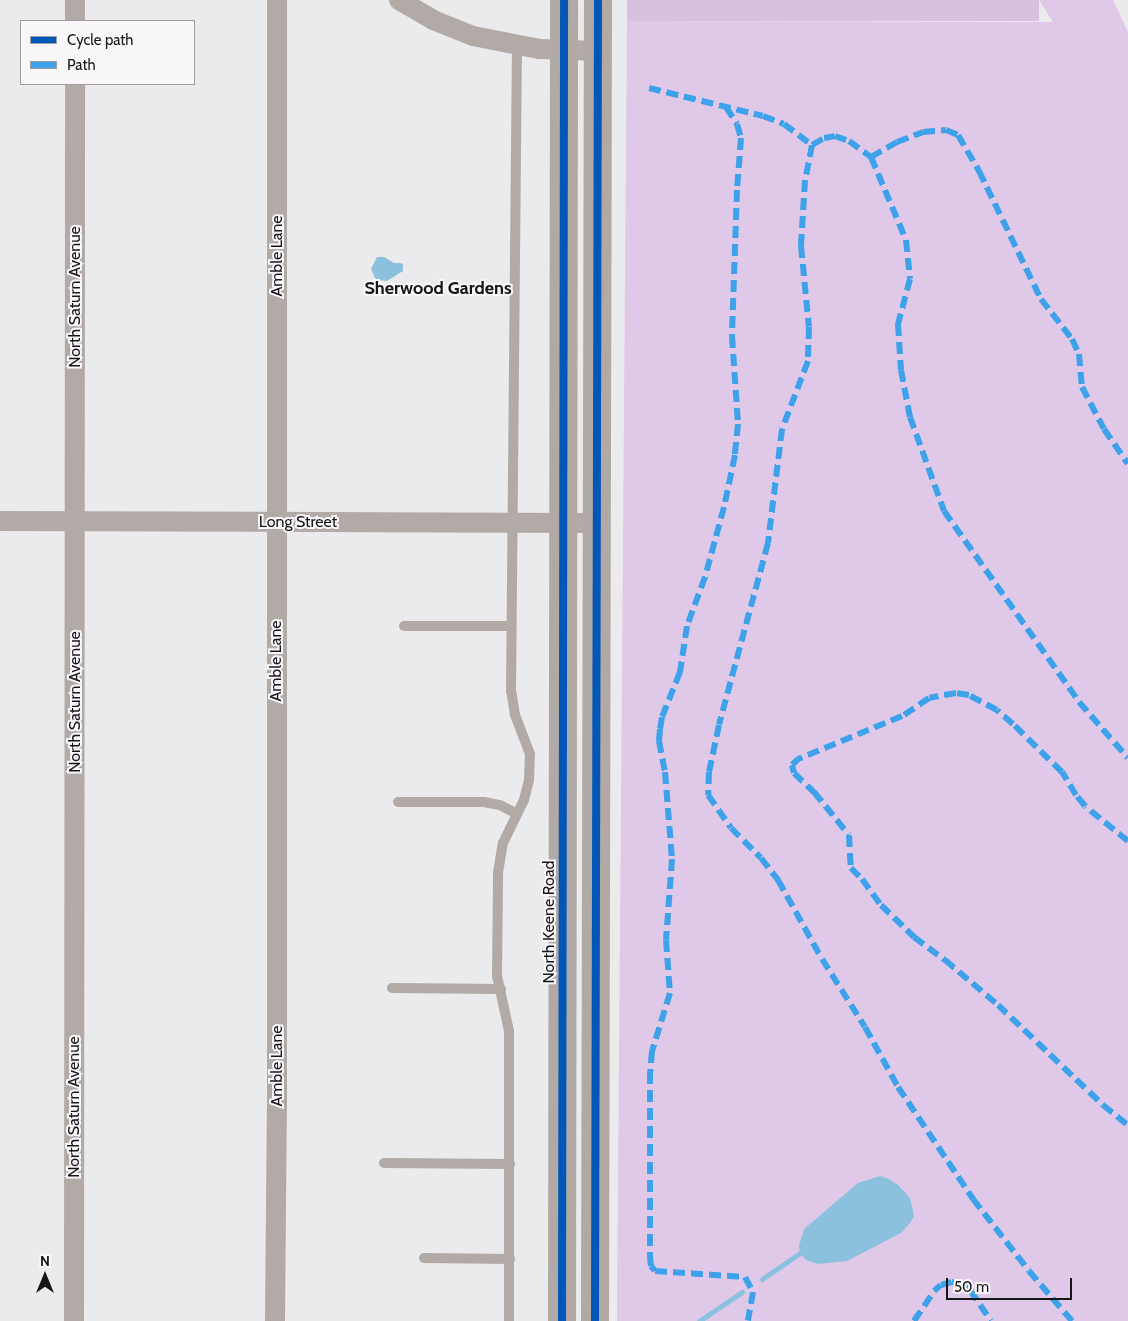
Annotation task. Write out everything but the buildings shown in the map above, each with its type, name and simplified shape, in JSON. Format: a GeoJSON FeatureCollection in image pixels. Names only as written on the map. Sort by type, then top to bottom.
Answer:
{"type":"FeatureCollection","features":[{"type":"Feature","properties":{"kind":"main road","name":"North Keene Road"},"geometry":{"type":"LineString","coordinates":[[562,1321],[564,0]]}},
{"type":"Feature","properties":{"kind":"main road"},"geometry":{"type":"LineString","coordinates":[[595,1321],[598,0]]}},
{"type":"Feature","properties":{"kind":"street"},"geometry":{"type":"LineString","coordinates":[[75,0],[75,20]]}},
{"type":"Feature","properties":{"kind":"street","name":"Amble Lane"},"geometry":{"type":"LineString","coordinates":[[275,1321],[277,1112],[277,0]]}},
{"type":"Feature","properties":{"kind":"street"},"geometry":{"type":"LineString","coordinates":[[399,0],[434,20],[473,36],[517,46],[598,51]]}},
{"type":"Feature","properties":{"kind":"street","name":"North Saturn Avenue"},"geometry":{"type":"LineString","coordinates":[[74,1321],[75,85]]}},
{"type":"Feature","properties":{"kind":"street","name":"Long Street"},"geometry":{"type":"LineString","coordinates":[[0,521],[597,523]]}},
{"type":"Feature","properties":{"kind":"lane"},"geometry":{"type":"LineString","coordinates":[[509,1321],[509,1031],[497,976],[498,872],[503,843],[524,800],[529,780],[530,754],[515,715],[511,691],[511,523],[514,500],[517,46]]}},
{"type":"Feature","properties":{"kind":"lane"},"geometry":{"type":"LineString","coordinates":[[404,626],[511,626]]}},
{"type":"Feature","properties":{"kind":"lane"},"geometry":{"type":"LineString","coordinates":[[398,802],[484,802],[500,805],[516,814]]}},
{"type":"Feature","properties":{"kind":"lane"},"geometry":{"type":"LineString","coordinates":[[392,988],[501,988]]}},
{"type":"Feature","properties":{"kind":"lane"},"geometry":{"type":"LineString","coordinates":[[384,1163],[510,1164]]}},
{"type":"Feature","properties":{"kind":"lane"},"geometry":{"type":"LineString","coordinates":[[424,1258],[510,1259]]}},
{"type":"Feature","properties":{"kind":"shaded area"},"geometry":{"type":"Polygon","coordinates":[[[627,0],[1039,0],[1039,21],[627,21],[627,0]]]}},
{"type":"Feature","properties":{"kind":"shaded area"},"geometry":{"type":"Polygon","coordinates":[[[1039,0],[1113,0],[1128,32],[1128,1321],[617,1321],[627,21],[1053,22],[1039,0]]]}},
{"type":"Feature","properties":{"kind":"water"},"geometry":{"type":"Polygon","coordinates":[[[377,257],[384,257],[394,263],[403,264],[403,271],[387,281],[378,280],[371,269],[377,257]]]}},
{"type":"Feature","properties":{"kind":"water"},"geometry":{"type":"Polygon","coordinates":[[[880,1176],[898,1185],[910,1198],[914,1216],[910,1223],[901,1233],[847,1261],[818,1264],[806,1260],[800,1253],[799,1246],[804,1229],[858,1183],[880,1176]]]}},
{"type":"Feature","properties":{"kind":"waterway"},"geometry":{"type":"LineString","coordinates":[[762,1279],[800,1253]]}},
{"type":"Feature","properties":{"kind":"waterway"},"geometry":{"type":"LineString","coordinates":[[699,1321],[742,1292]]}},
{"type":"Feature","properties":{"kind":"marked path"},"geometry":{"type":"LineString","coordinates":[[649,88],[763,116],[784,124],[812,145],[824,138],[835,136],[849,141],[871,157],[897,142],[923,132],[946,130],[958,135],[979,171],[1041,299],[1072,339],[1079,354],[1082,387],[1104,429],[1128,464]]}},
{"type":"Feature","properties":{"kind":"marked path"},"geometry":{"type":"LineString","coordinates":[[726,107],[737,124],[741,138],[737,190],[732,336],[738,424],[735,455],[724,507],[705,577],[687,626],[680,672],[662,717],[660,729],[659,741],[665,772],[672,859],[666,940],[670,993],[652,1051],[650,1072],[650,1257],[651,1266],[655,1271],[745,1277],[753,1292],[748,1321]]}},
{"type":"Feature","properties":{"kind":"marked path"},"geometry":{"type":"LineString","coordinates":[[812,145],[805,180],[801,246],[809,327],[808,361],[782,429],[768,543],[719,725],[709,772],[708,795],[731,828],[761,858],[778,880],[822,959],[865,1027],[898,1087],[973,1199],[1029,1271],[1072,1321]]}},
{"type":"Feature","properties":{"kind":"marked path"},"geometry":{"type":"LineString","coordinates":[[871,157],[906,240],[910,279],[898,324],[901,370],[910,417],[944,511],[1079,702],[1128,758]]}},
{"type":"Feature","properties":{"kind":"marked path"},"geometry":{"type":"LineString","coordinates":[[1128,841],[1085,806],[1062,772],[1013,724],[997,710],[969,695],[956,693],[929,698],[902,716],[798,759],[792,765],[794,773],[814,792],[849,835],[851,868],[862,879],[881,905],[914,937],[945,960],[998,1005],[1103,1105],[1128,1125]]}},
{"type":"Feature","properties":{"kind":"marked path"},"geometry":{"type":"LineString","coordinates":[[914,1321],[934,1291],[941,1285],[952,1282],[960,1283],[970,1290],[991,1321]]}},
{"type":"Feature","properties":{"kind":"cycle path"},"geometry":{"type":"LineString","coordinates":[[562,1321],[564,0]]}},
{"type":"Feature","properties":{"kind":"cycle path"},"geometry":{"type":"LineString","coordinates":[[595,1321],[598,0]]}},
{"type":"Feature","properties":{"kind":"district","name":"Sherwood Gardens"},"geometry":{"type":"Point","coordinates":[438,288]}}]}
